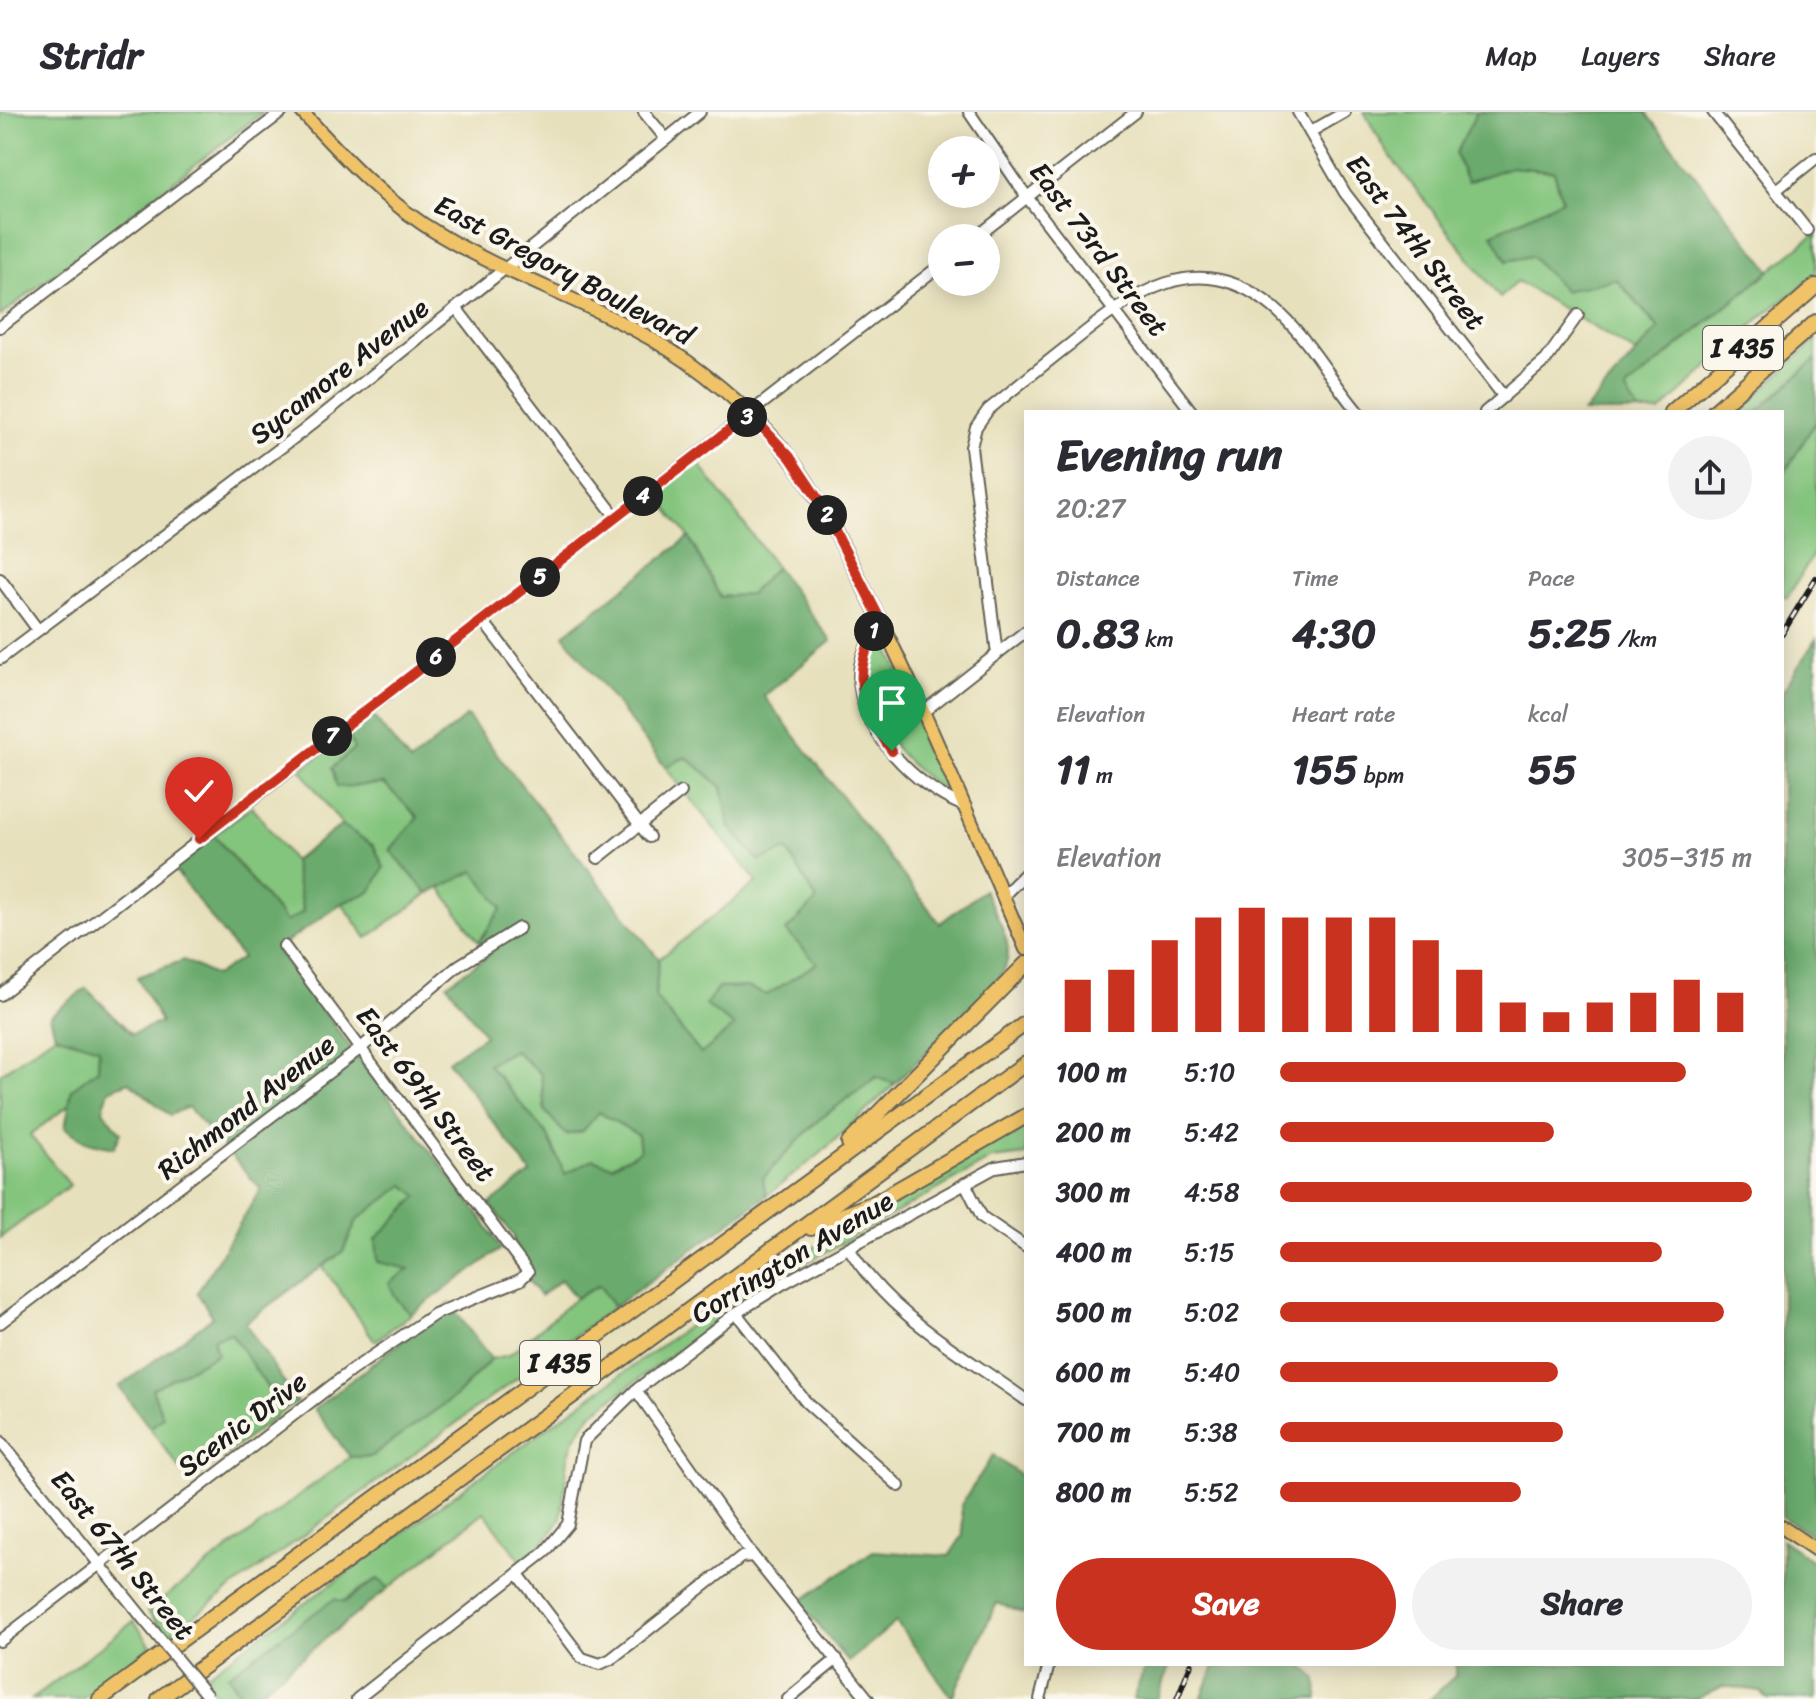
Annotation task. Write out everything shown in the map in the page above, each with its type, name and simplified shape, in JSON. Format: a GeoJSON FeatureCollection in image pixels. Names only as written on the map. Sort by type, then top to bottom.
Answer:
{"type":"FeatureCollection","features":[{"type":"Feature","properties":{"kind":"highway","name":"I 435"},"geometry":{"type":"LineString","coordinates":[[1674,410],[1816,286]]}},
{"type":"Feature","properties":{"kind":"highway","name":"I 435"},"geometry":{"type":"LineString","coordinates":[[1716,410],[1782,348],[1816,322]]}},
{"type":"Feature","properties":{"kind":"highway"},"geometry":{"type":"LineString","coordinates":[[823,1171],[1024,966]]}},
{"type":"Feature","properties":{"kind":"highway","name":"I 435"},"geometry":{"type":"LineString","coordinates":[[100,1699],[1023,1025]]}},
{"type":"Feature","properties":{"kind":"highway","name":"I 435"},"geometry":{"type":"LineString","coordinates":[[159,1699],[1024,1064]]}},
{"type":"Feature","properties":{"kind":"highway"},"geometry":{"type":"LineString","coordinates":[[789,1237],[876,1202],[1024,1117]]}},
{"type":"Feature","properties":{"kind":"main road","name":"East Gregory Boulevard"},"geometry":{"type":"LineString","coordinates":[[302,112],[358,172],[393,203],[442,236],[654,340],[703,373],[750,414],[790,457],[820,502],[880,619],[1024,944]]}},
{"type":"Feature","properties":{"kind":"main road"},"geometry":{"type":"LineString","coordinates":[[1784,1528],[1816,1550]]}},
{"type":"Feature","properties":{"kind":"street"},"geometry":{"type":"LineString","coordinates":[[0,327],[282,112]]}},
{"type":"Feature","properties":{"kind":"street"},"geometry":{"type":"LineString","coordinates":[[644,112],[666,139]]}},
{"type":"Feature","properties":{"kind":"street","name":"Sycamore Avenue"},"geometry":{"type":"LineString","coordinates":[[0,659],[303,431],[700,112]]}},
{"type":"Feature","properties":{"kind":"street","name":"East 73rd Street"},"geometry":{"type":"LineString","coordinates":[[969,112],[1027,197],[1190,410]]}},
{"type":"Feature","properties":{"kind":"street"},"geometry":{"type":"LineString","coordinates":[[993,224],[1136,112]]}},
{"type":"Feature","properties":{"kind":"street","name":"East 74th Street"},"geometry":{"type":"LineString","coordinates":[[1298,112],[1345,193],[1504,397]]}},
{"type":"Feature","properties":{"kind":"street"},"geometry":{"type":"LineString","coordinates":[[1310,132],[1345,112]]}},
{"type":"Feature","properties":{"kind":"street"},"geometry":{"type":"LineString","coordinates":[[1713,112],[1807,230]]}},
{"type":"Feature","properties":{"kind":"street"},"geometry":{"type":"LineString","coordinates":[[1776,190],[1816,158]]}},
{"type":"Feature","properties":{"kind":"street"},"geometry":{"type":"LineString","coordinates":[[0,995],[928,275]]}},
{"type":"Feature","properties":{"kind":"street"},"geometry":{"type":"LineString","coordinates":[[997,654],[971,447],[976,427],[988,410],[1114,309],[1144,290],[1164,283],[1204,280],[1232,284],[1262,300],[1288,322],[1356,410]]}},
{"type":"Feature","properties":{"kind":"street"},"geometry":{"type":"LineString","coordinates":[[457,309],[616,517]]}},
{"type":"Feature","properties":{"kind":"street"},"geometry":{"type":"LineString","coordinates":[[1488,410],[1546,360],[1578,315]]}},
{"type":"Feature","properties":{"kind":"street"},"geometry":{"type":"LineString","coordinates":[[0,579],[38,630]]}},
{"type":"Feature","properties":{"kind":"street"},"geometry":{"type":"LineString","coordinates":[[880,619],[864,650],[859,677],[868,714],[908,772],[944,797],[962,805]]}},
{"type":"Feature","properties":{"kind":"street"},"geometry":{"type":"LineString","coordinates":[[483,621],[649,837]]}},
{"type":"Feature","properties":{"kind":"street"},"geometry":{"type":"LineString","coordinates":[[923,712],[1024,633]]}},
{"type":"Feature","properties":{"kind":"street"},"geometry":{"type":"LineString","coordinates":[[598,858],[681,792]]}},
{"type":"Feature","properties":{"kind":"street"},"geometry":{"type":"LineString","coordinates":[[1003,896],[1024,875]]}},
{"type":"Feature","properties":{"kind":"street","name":"Richmond Avenue"},"geometry":{"type":"LineString","coordinates":[[0,1323],[361,1048],[458,966],[519,928]]}},
{"type":"Feature","properties":{"kind":"street","name":"East 69th Street"},"geometry":{"type":"LineString","coordinates":[[284,946],[528,1272]]}},
{"type":"Feature","properties":{"kind":"street","name":"Corrington Avenue"},"geometry":{"type":"LineString","coordinates":[[357,1699],[545,1552],[568,1524],[584,1441],[636,1390],[736,1313],[965,1183],[996,1167],[1024,1162]]}},
{"type":"Feature","properties":{"kind":"street"},"geometry":{"type":"LineString","coordinates":[[965,1183],[982,1217],[1024,1246]]}},
{"type":"Feature","properties":{"kind":"street"},"geometry":{"type":"LineString","coordinates":[[849,1248],[864,1275],[889,1300],[1024,1399]]}},
{"type":"Feature","properties":{"kind":"street","name":"Scenic Drive"},"geometry":{"type":"LineString","coordinates":[[0,1641],[352,1370],[435,1314],[520,1280],[528,1272]]}},
{"type":"Feature","properties":{"kind":"street"},"geometry":{"type":"LineString","coordinates":[[736,1313],[806,1402],[899,1486]]}},
{"type":"Feature","properties":{"kind":"street"},"geometry":{"type":"LineString","coordinates":[[636,1390],[753,1556],[868,1699]]}},
{"type":"Feature","properties":{"kind":"street","name":"East 67th Street"},"geometry":{"type":"LineString","coordinates":[[0,1441],[209,1698]]}},
{"type":"Feature","properties":{"kind":"street"},"geometry":{"type":"LineString","coordinates":[[518,1574],[582,1658],[595,1663],[611,1659],[741,1557],[753,1556]]}},
{"type":"Feature","properties":{"kind":"street"},"geometry":{"type":"LineString","coordinates":[[788,1699],[837,1659]]}},
{"type":"Feature","properties":{"kind":"street"},"geometry":{"type":"LineString","coordinates":[[1040,1699],[1048,1666]]}},
{"type":"Feature","properties":{"kind":"green space"},"geometry":{"type":"Polygon","coordinates":[[[0,112],[263,112],[0,316],[0,112]]]}},
{"type":"Feature","properties":{"kind":"green space"},"geometry":{"type":"Polygon","coordinates":[[[1364,112],[1477,112],[1455,154],[1511,167],[1554,171],[1562,200],[1492,234],[1531,256],[1565,290],[1616,279],[1659,329],[1636,353],[1517,281],[1500,298],[1387,152],[1364,112]]]}},
{"type":"Feature","properties":{"kind":"green space"},"geometry":{"type":"Polygon","coordinates":[[[1477,112],[1645,112],[1770,270],[1625,390],[1638,410],[1586,410],[1659,328],[1616,279],[1565,291],[1531,256],[1507,261],[1492,234],[1562,200],[1554,171],[1511,167],[1467,182],[1455,154],[1477,112]]]}},
{"type":"Feature","properties":{"kind":"green space"},"geometry":{"type":"Polygon","coordinates":[[[1816,233],[1816,275],[1761,317],[1662,410],[1638,410],[1625,390],[1816,233]]]}},
{"type":"Feature","properties":{"kind":"green space"},"geometry":{"type":"Polygon","coordinates":[[[1816,340],[1816,359],[1759,410],[1741,410],[1816,340]]]}},
{"type":"Feature","properties":{"kind":"green space"},"geometry":{"type":"Polygon","coordinates":[[[1816,359],[1816,421],[1784,474],[1784,410],[1759,410],[1816,359]]]}},
{"type":"Feature","properties":{"kind":"green space"},"geometry":{"type":"Polygon","coordinates":[[[1816,421],[1816,550],[1787,598],[1784,597],[1784,474],[1816,421]]]}},
{"type":"Feature","properties":{"kind":"green space"},"geometry":{"type":"Polygon","coordinates":[[[697,461],[776,567],[750,594],[720,597],[689,537],[656,494],[697,461]]]}},
{"type":"Feature","properties":{"kind":"green space"},"geometry":{"type":"Polygon","coordinates":[[[689,537],[720,597],[750,594],[776,567],[831,641],[764,696],[940,923],[984,890],[1005,934],[1008,956],[999,978],[895,1084],[876,1077],[816,1122],[763,1178],[766,1196],[614,1307],[599,1285],[576,1298],[561,1280],[540,1296],[513,1260],[514,1236],[490,1204],[531,1173],[448,1061],[485,1035],[447,984],[489,955],[479,942],[502,908],[474,871],[428,894],[390,850],[418,817],[384,784],[337,787],[332,768],[354,749],[348,734],[373,716],[410,762],[467,716],[659,959],[655,997],[701,1054],[734,1026],[705,1005],[718,988],[747,987],[767,995],[817,963],[786,931],[817,900],[787,850],[759,861],[730,827],[722,787],[686,757],[665,767],[564,635],[689,537]],[[514,1050],[488,1064],[548,1136],[565,1174],[593,1159],[612,1166],[640,1151],[638,1135],[599,1112],[583,1131],[566,1135],[545,1111],[541,1074],[514,1050]]]}},
{"type":"Feature","properties":{"kind":"green space"},"geometry":{"type":"Polygon","coordinates":[[[878,635],[883,637],[951,789],[950,794],[912,766],[881,727],[867,682],[869,658],[878,635]]]}},
{"type":"Feature","properties":{"kind":"green space"},"geometry":{"type":"Polygon","coordinates":[[[1816,639],[1816,1538],[1784,1518],[1784,689],[1816,639]]]}},
{"type":"Feature","properties":{"kind":"green space"},"geometry":{"type":"Polygon","coordinates":[[[348,734],[355,749],[418,818],[390,850],[428,894],[367,938],[342,903],[370,892],[384,868],[374,846],[342,825],[301,770],[348,734]]]}},
{"type":"Feature","properties":{"kind":"green space"},"geometry":{"type":"Polygon","coordinates":[[[686,757],[722,787],[730,827],[759,860],[787,849],[817,901],[817,963],[767,995],[747,987],[734,1026],[701,1055],[655,997],[659,959],[757,882],[665,767],[686,757]]]}},
{"type":"Feature","properties":{"kind":"green space"},"geometry":{"type":"Polygon","coordinates":[[[252,806],[293,861],[303,912],[286,922],[214,835],[252,806]]]}},
{"type":"Feature","properties":{"kind":"green space"},"geometry":{"type":"Polygon","coordinates":[[[342,825],[374,846],[384,868],[370,892],[342,903],[276,950],[481,1217],[501,1249],[411,1314],[396,1298],[389,1283],[409,1269],[378,1262],[376,1239],[418,1196],[404,1185],[357,1220],[343,1251],[245,1323],[297,1402],[283,1411],[231,1333],[213,1339],[217,1354],[152,1389],[163,1417],[150,1428],[119,1387],[213,1317],[197,1293],[261,1189],[188,1107],[170,1115],[129,1082],[109,1090],[103,1110],[121,1133],[114,1148],[87,1142],[65,1128],[72,1089],[98,1069],[99,1048],[55,1035],[50,1016],[86,988],[132,1034],[161,1022],[137,977],[184,960],[215,976],[242,958],[173,868],[214,835],[286,922],[303,912],[293,861],[342,825]]]}},
{"type":"Feature","properties":{"kind":"green space"},"geometry":{"type":"Polygon","coordinates":[[[475,871],[502,908],[479,942],[439,886],[475,871]]]}},
{"type":"Feature","properties":{"kind":"green space"},"geometry":{"type":"Polygon","coordinates":[[[55,1035],[99,1048],[98,1069],[72,1089],[69,1105],[30,1135],[70,1185],[0,1238],[0,1074],[55,1035]]]}},
{"type":"Feature","properties":{"kind":"green space"},"geometry":{"type":"Polygon","coordinates":[[[514,1050],[541,1074],[545,1111],[583,1131],[598,1112],[638,1135],[640,1151],[611,1166],[593,1159],[565,1174],[548,1136],[487,1064],[514,1050]]]}},
{"type":"Feature","properties":{"kind":"green space"},"geometry":{"type":"Polygon","coordinates":[[[877,1077],[895,1084],[820,1154],[766,1196],[762,1178],[816,1122],[877,1077]]]}},
{"type":"Feature","properties":{"kind":"green space"},"geometry":{"type":"Polygon","coordinates":[[[1024,1125],[1024,1155],[992,1159],[769,1284],[591,1414],[574,1439],[568,1458],[561,1519],[545,1541],[522,1562],[484,1512],[389,1588],[377,1579],[228,1675],[242,1699],[220,1699],[203,1677],[727,1298],[1024,1125]]]}},
{"type":"Feature","properties":{"kind":"green space"},"geometry":{"type":"Polygon","coordinates":[[[404,1184],[418,1196],[410,1269],[396,1298],[411,1314],[375,1341],[323,1267],[343,1251],[357,1220],[404,1184]]]}},
{"type":"Feature","properties":{"kind":"green space"},"geometry":{"type":"Polygon","coordinates":[[[600,1285],[614,1307],[168,1635],[147,1611],[350,1457],[370,1457],[457,1395],[491,1359],[509,1355],[576,1298],[600,1285]]]}},
{"type":"Feature","properties":{"kind":"green space"},"geometry":{"type":"Polygon","coordinates":[[[450,1304],[491,1359],[457,1395],[370,1457],[350,1457],[314,1409],[450,1304]]]}},
{"type":"Feature","properties":{"kind":"green space"},"geometry":{"type":"Polygon","coordinates":[[[231,1333],[283,1411],[190,1482],[150,1428],[163,1417],[152,1389],[217,1354],[213,1339],[231,1333]]]}},
{"type":"Feature","properties":{"kind":"green space"},"geometry":{"type":"Polygon","coordinates":[[[993,1455],[1024,1478],[1024,1613],[997,1603],[952,1697],[896,1622],[848,1662],[800,1602],[873,1551],[949,1556],[963,1535],[961,1505],[993,1455]]]}},
{"type":"Feature","properties":{"kind":"green space"},"geometry":{"type":"Polygon","coordinates":[[[1784,1541],[1816,1563],[1816,1699],[1767,1699],[1760,1691],[1723,1686],[1697,1699],[1430,1699],[1456,1675],[1456,1666],[1784,1666],[1784,1541]]]}},
{"type":"Feature","properties":{"kind":"green space"},"geometry":{"type":"Polygon","coordinates":[[[378,1579],[389,1588],[250,1699],[242,1699],[228,1675],[334,1599],[345,1602],[378,1579]]]}},
{"type":"Feature","properties":{"kind":"green space"},"geometry":{"type":"Polygon","coordinates":[[[134,1621],[151,1646],[82,1699],[32,1699],[134,1621]]]}},
{"type":"Feature","properties":{"kind":"green space"},"geometry":{"type":"Polygon","coordinates":[[[1145,1666],[1169,1666],[1157,1699],[1133,1699],[1145,1666]]]}},
{"type":"Feature","properties":{"kind":"green space"},"geometry":{"type":"Polygon","coordinates":[[[1214,1666],[1303,1666],[1317,1680],[1318,1699],[1201,1699],[1214,1666]]]}},
{"type":"Feature","properties":{"kind":"railway"},"geometry":{"type":"LineString","coordinates":[[1784,631],[1816,578]]}},
{"type":"Feature","properties":{"kind":"railway"},"geometry":{"type":"LineString","coordinates":[[1177,1699],[1190,1666]]}},
{"type":"Feature","properties":{"kind":"route"},"geometry":{"type":"LineString","coordinates":[[199,839],[750,414],[790,457],[820,502],[880,619],[864,650],[859,677],[868,714],[892,751]]}}]}
